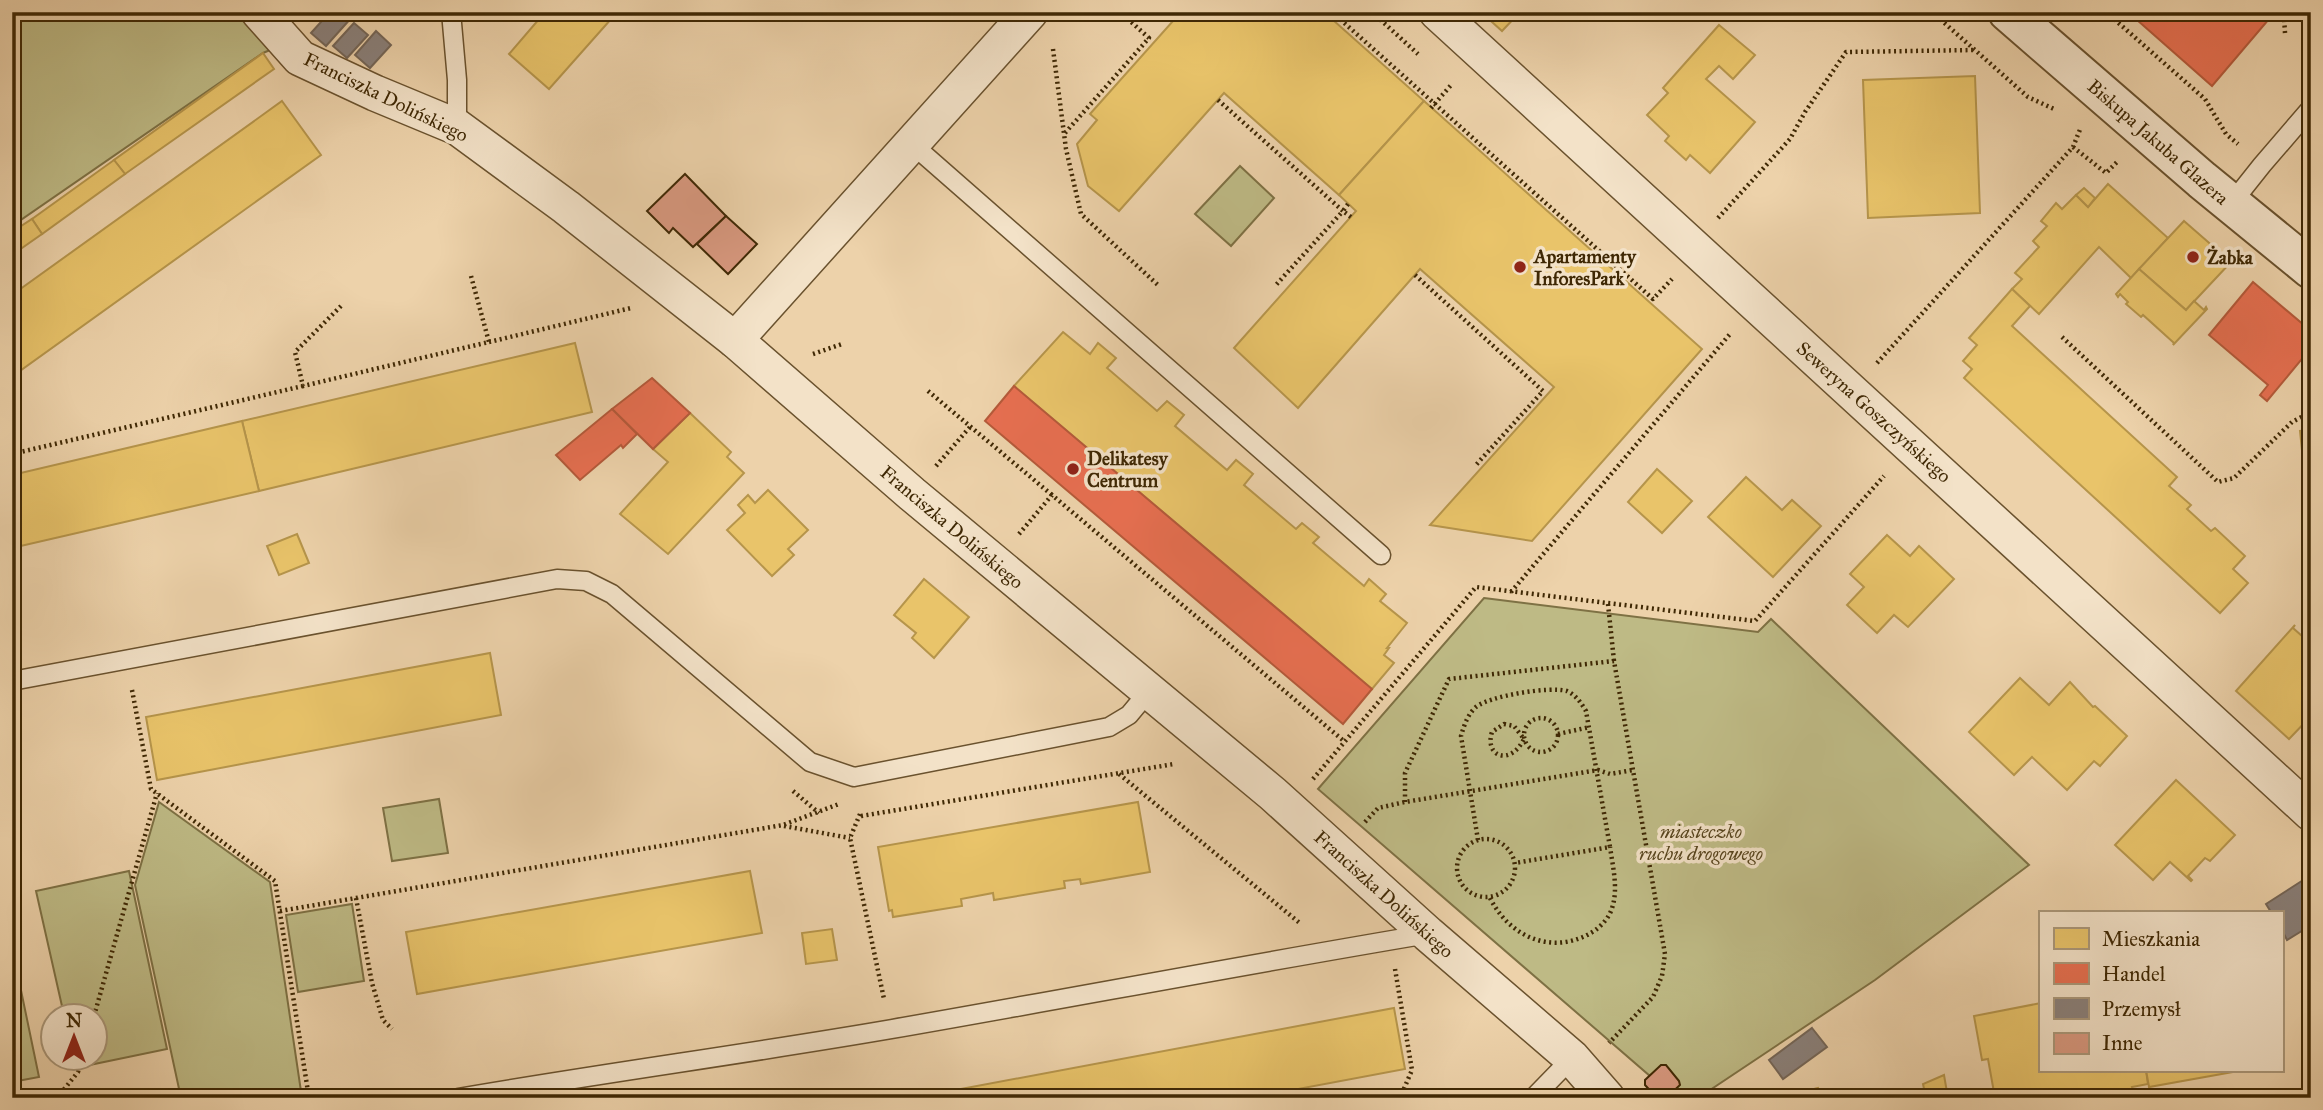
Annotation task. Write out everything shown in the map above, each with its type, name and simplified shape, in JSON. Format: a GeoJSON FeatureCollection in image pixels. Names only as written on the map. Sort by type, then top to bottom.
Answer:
{"type":"FeatureCollection","features":[{"type":"Feature","properties":{"kind":"street","name":"Franciszka Dolińskiego"},"geometry":{"type":"LineString","coordinates":[[259,12],[300,58],[374,93],[457,127],[566,207],[735,340],[912,494],[1273,794],[1428,934],[1588,1053],[1606,1098]]}},
{"type":"Feature","properties":{"kind":"street"},"geometry":{"type":"LineString","coordinates":[[735,340],[1030,12]]}},
{"type":"Feature","properties":{"kind":"street","name":"Seweryna Goszczyńskiego"},"geometry":{"type":"LineString","coordinates":[[1437,12],[2311,813]]}},
{"type":"Feature","properties":{"kind":"street","name":"Biskupa Jakuba Glazera"},"geometry":{"type":"LineString","coordinates":[[2008,12],[2231,204],[2311,269]]}},
{"type":"Feature","properties":{"kind":"lane"},"geometry":{"type":"LineString","coordinates":[[451,12],[456,57],[457,127]]}},
{"type":"Feature","properties":{"kind":"lane"},"geometry":{"type":"LineString","coordinates":[[2231,204],[2311,108]]}},
{"type":"Feature","properties":{"kind":"lane"},"geometry":{"type":"LineString","coordinates":[[912,144],[1381,555]]}},
{"type":"Feature","properties":{"kind":"lane"},"geometry":{"type":"LineString","coordinates":[[12,681],[557,579],[586,582],[612,594],[810,762],[855,777],[1109,727],[1129,715],[1149,691]]}},
{"type":"Feature","properties":{"kind":"lane"},"geometry":{"type":"LineString","coordinates":[[458,1098],[891,1029],[1428,934]]}},
{"type":"Feature","properties":{"kind":"lane"},"geometry":{"type":"LineString","coordinates":[[1532,1098],[1588,1053]]}},
{"type":"Feature","properties":{"kind":"path"},"geometry":{"type":"LineString","coordinates":[[1064,134],[1151,40],[1120,12]]}},
{"type":"Feature","properties":{"kind":"path"},"geometry":{"type":"LineString","coordinates":[[1332,12],[1433,106],[1653,299],[1673,279]]}},
{"type":"Feature","properties":{"kind":"path"},"geometry":{"type":"LineString","coordinates":[[2106,12],[2205,99],[2226,134],[2262,165]]}},
{"type":"Feature","properties":{"kind":"path"},"geometry":{"type":"LineString","coordinates":[[2285,33],[2284,17],[2288,12]]}},
{"type":"Feature","properties":{"kind":"path"},"geometry":{"type":"LineString","coordinates":[[1052,43],[1064,134],[1081,214],[1159,286]]}},
{"type":"Feature","properties":{"kind":"path"},"geometry":{"type":"LineString","coordinates":[[1709,227],[1790,139],[1805,111],[1846,52],[1975,50]]}},
{"type":"Feature","properties":{"kind":"path"},"geometry":{"type":"LineString","coordinates":[[1433,106],[1452,83]]}},
{"type":"Feature","properties":{"kind":"path"},"geometry":{"type":"LineString","coordinates":[[1218,100],[1351,217]]}},
{"type":"Feature","properties":{"kind":"path"},"geometry":{"type":"LineString","coordinates":[[1852,392],[2074,147],[2082,123]]}},
{"type":"Feature","properties":{"kind":"path"},"geometry":{"type":"LineString","coordinates":[[2074,147],[2106,173],[2123,156]]}},
{"type":"Feature","properties":{"kind":"path"},"geometry":{"type":"LineString","coordinates":[[1275,286],[1348,204]]}},
{"type":"Feature","properties":{"kind":"path"},"geometry":{"type":"LineString","coordinates":[[1415,275],[1543,391],[1475,466]]}},
{"type":"Feature","properties":{"kind":"path"},"geometry":{"type":"LineString","coordinates":[[471,276],[489,342]]}},
{"type":"Feature","properties":{"kind":"path"},"geometry":{"type":"LineString","coordinates":[[303,386],[295,352],[341,306]]}},
{"type":"Feature","properties":{"kind":"path"},"geometry":{"type":"LineString","coordinates":[[12,454],[632,308]]}},
{"type":"Feature","properties":{"kind":"path"},"geometry":{"type":"LineString","coordinates":[[1510,592],[1739,324]]}},
{"type":"Feature","properties":{"kind":"path"},"geometry":{"type":"LineString","coordinates":[[2062,337],[2218,482],[2234,478],[2292,422],[2311,412]]}},
{"type":"Feature","properties":{"kind":"path"},"geometry":{"type":"LineString","coordinates":[[810,355],[842,344]]}},
{"type":"Feature","properties":{"kind":"path"},"geometry":{"type":"LineString","coordinates":[[928,391],[1345,741]]}},
{"type":"Feature","properties":{"kind":"path"},"geometry":{"type":"LineString","coordinates":[[912,494],[970,426]]}},
{"type":"Feature","properties":{"kind":"path"},"geometry":{"type":"LineString","coordinates":[[1305,789],[1476,587],[1755,621],[1896,464],[1920,454]]}},
{"type":"Feature","properties":{"kind":"path"},"geometry":{"type":"LineString","coordinates":[[1013,541],[1052,495]]}},
{"type":"Feature","properties":{"kind":"path"},"geometry":{"type":"LineString","coordinates":[[1588,1053],[1653,997],[1662,976],[1665,954],[1614,661],[1608,604]]}},
{"type":"Feature","properties":{"kind":"path"},"geometry":{"type":"LineString","coordinates":[[127,660],[151,789],[275,881],[309,1098]]}},
{"type":"Feature","properties":{"kind":"path"},"geometry":{"type":"LineString","coordinates":[[1405,802],[1405,773],[1449,679],[1614,661]]}},
{"type":"Feature","properties":{"kind":"path"},"geometry":{"type":"LineString","coordinates":[[1478,840],[1461,736],[1466,721],[1474,709],[1487,700],[1555,689],[1569,692],[1578,698],[1586,711],[1590,727],[1615,886],[1611,912],[1597,930],[1574,942],[1555,945],[1528,937],[1508,924],[1496,912],[1490,898]]}},
{"type":"Feature","properties":{"kind":"path"},"geometry":{"type":"LineString","coordinates":[[1558,734],[1549,720],[1538,718],[1525,728],[1524,739],[1515,753],[1504,756],[1495,752],[1490,742],[1492,732],[1504,724],[1514,726],[1524,739],[1530,748],[1541,752],[1551,748],[1558,734]]}},
{"type":"Feature","properties":{"kind":"path"},"geometry":{"type":"LineString","coordinates":[[1558,734],[1590,727]]}},
{"type":"Feature","properties":{"kind":"path"},"geometry":{"type":"LineString","coordinates":[[860,816],[1185,762]]}},
{"type":"Feature","properties":{"kind":"path"},"geometry":{"type":"LineString","coordinates":[[1339,853],[1378,807],[1598,770],[1610,774],[1633,770]]}},
{"type":"Feature","properties":{"kind":"path"},"geometry":{"type":"LineString","coordinates":[[1118,773],[1332,950]]}},
{"type":"Feature","properties":{"kind":"path"},"geometry":{"type":"LineString","coordinates":[[855,777],[860,816],[850,838],[891,1029]]}},
{"type":"Feature","properties":{"kind":"path"},"geometry":{"type":"LineString","coordinates":[[280,911],[783,825],[819,813],[789,788]]}},
{"type":"Feature","properties":{"kind":"path"},"geometry":{"type":"LineString","coordinates":[[98,1002],[157,793]]}},
{"type":"Feature","properties":{"kind":"path"},"geometry":{"type":"LineString","coordinates":[[783,825],[850,838]]}},
{"type":"Feature","properties":{"kind":"path"},"geometry":{"type":"LineString","coordinates":[[1478,840],[1497,841],[1511,853],[1515,863],[1515,872],[1507,889],[1490,898],[1480,897],[1463,887],[1456,869],[1462,850],[1478,840]]}},
{"type":"Feature","properties":{"kind":"path"},"geometry":{"type":"LineString","coordinates":[[1515,863],[1610,847]]}},
{"type":"Feature","properties":{"kind":"path"},"geometry":{"type":"LineString","coordinates":[[356,898],[372,983],[383,1020],[392,1028]]}},
{"type":"Feature","properties":{"kind":"path"},"geometry":{"type":"LineString","coordinates":[[1382,971],[1418,965],[1390,940]]}},
{"type":"Feature","properties":{"kind":"path"},"geometry":{"type":"LineString","coordinates":[[1395,968],[1412,1070],[1400,1098]]}},
{"type":"Feature","properties":{"kind":"path"},"geometry":{"type":"LineString","coordinates":[[57,1098],[78,1072]]}},
{"type":"Feature","properties":{"kind":"green space"},"geometry":{"type":"Polygon","coordinates":[[[12,12],[249,12],[289,42],[263,53],[12,226],[12,12]]]}},
{"type":"Feature","properties":{"kind":"green space"},"geometry":{"type":"Polygon","coordinates":[[[1240,166],[1274,198],[1231,246],[1195,214],[1240,166]]]}},
{"type":"Feature","properties":{"kind":"green space","name":"miasteczko ruchu drogowego"},"geometry":{"type":"Polygon","coordinates":[[[1484,598],[1758,632],[1771,619],[2029,865],[1875,980],[1698,1098],[1666,1098],[1679,1085],[1650,1076],[1318,789],[1484,598]]]}},
{"type":"Feature","properties":{"kind":"green space"},"geometry":{"type":"Polygon","coordinates":[[[439,799],[448,853],[392,861],[383,808],[439,799]]]}},
{"type":"Feature","properties":{"kind":"green space"},"geometry":{"type":"Polygon","coordinates":[[[159,802],[270,882],[302,1098],[181,1098],[135,885],[159,802]]]}},
{"type":"Feature","properties":{"kind":"green space"},"geometry":{"type":"Polygon","coordinates":[[[129,871],[167,1049],[108,1061],[108,1002],[61,1002],[36,891],[129,871]]]}},
{"type":"Feature","properties":{"kind":"green space"},"geometry":{"type":"Polygon","coordinates":[[[352,904],[364,981],[298,992],[286,915],[352,904]]]}},
{"type":"Feature","properties":{"kind":"green space"},"geometry":{"type":"Polygon","coordinates":[[[12,947],[39,1077],[12,1082],[12,947]]]}},
{"type":"Feature","properties":{"kind":"building: Mieszkania"},"geometry":{"type":"Polygon","coordinates":[[[534,12],[606,12],[612,18],[549,89],[509,54],[540,18],[534,12]]]}},
{"type":"Feature","properties":{"kind":"building: Mieszkania"},"geometry":{"type":"Polygon","coordinates":[[[1181,12],[1324,12],[1424,101],[1339,195],[1224,93],[1119,211],[1088,186],[1077,144],[1097,120],[1090,114],[1181,12]]]}},
{"type":"Feature","properties":{"kind":"building: Mieszkania"},"geometry":{"type":"Polygon","coordinates":[[[1481,12],[1520,12],[1502,31],[1481,12]]]}},
{"type":"Feature","properties":{"kind":"building: Mieszkania"},"geometry":{"type":"Polygon","coordinates":[[[1719,25],[1755,55],[1733,79],[1719,66],[1706,79],[1755,122],[1710,173],[1690,155],[1686,160],[1665,141],[1669,136],[1647,115],[1668,93],[1663,88],[1719,25]]]}},
{"type":"Feature","properties":{"kind":"building: Mieszkania"},"geometry":{"type":"Polygon","coordinates":[[[263,53],[274,69],[125,174],[114,160],[263,53]]]}},
{"type":"Feature","properties":{"kind":"building: Mieszkania"},"geometry":{"type":"Polygon","coordinates":[[[1975,76],[1980,213],[1868,218],[1863,80],[1975,76]]]}},
{"type":"Feature","properties":{"kind":"building: Mieszkania"},"geometry":{"type":"Polygon","coordinates":[[[282,101],[321,155],[17,373],[12,366],[12,295],[282,101]]]}},
{"type":"Feature","properties":{"kind":"building: Mieszkania"},"geometry":{"type":"Polygon","coordinates":[[[1424,101],[1702,349],[1532,541],[1430,525],[1554,387],[1420,269],[1298,408],[1234,348],[1356,211],[1339,195],[1424,101]]]}},
{"type":"Feature","properties":{"kind":"building: Mieszkania"},"geometry":{"type":"Polygon","coordinates":[[[114,160],[125,174],[42,234],[32,219],[114,160]]]}},
{"type":"Feature","properties":{"kind":"building: Mieszkania"},"geometry":{"type":"Polygon","coordinates":[[[2108,184],[2168,238],[2131,278],[2099,247],[2039,314],[2012,289],[2022,279],[2015,273],[2039,247],[2033,241],[2047,226],[2041,221],[2056,203],[2062,209],[2076,195],[2088,207],[2108,184]]]}},
{"type":"Feature","properties":{"kind":"building: Mieszkania"},"geometry":{"type":"Polygon","coordinates":[[[2084,188],[2095,198],[2088,207],[2076,195],[2084,188]]]}},
{"type":"Feature","properties":{"kind":"building: Mieszkania"},"geometry":{"type":"Polygon","coordinates":[[[32,219],[42,234],[12,255],[12,232],[32,219]]]}},
{"type":"Feature","properties":{"kind":"building: Mieszkania"},"geometry":{"type":"Polygon","coordinates":[[[2184,221],[2231,262],[2186,310],[2139,269],[2184,221]]]}},
{"type":"Feature","properties":{"kind":"building: Mieszkania"},"geometry":{"type":"Polygon","coordinates":[[[2139,269],[2186,310],[2194,301],[2204,310],[2206,307],[2207,309],[2173,345],[2174,343],[2143,315],[2141,317],[2126,304],[2128,302],[2120,294],[2118,297],[2116,294],[2139,269]]]}},
{"type":"Feature","properties":{"kind":"building: Mieszkania"},"geometry":{"type":"Polygon","coordinates":[[[2012,289],[2030,306],[2012,326],[2177,477],[2169,486],[2191,505],[2187,509],[2211,531],[2215,528],[2245,556],[2233,569],[2248,583],[2220,613],[1964,378],[1972,369],[1963,361],[1977,345],[1969,338],[2012,289]]]}},
{"type":"Feature","properties":{"kind":"building: Mieszkania"},"geometry":{"type":"Polygon","coordinates":[[[1063,332],[1090,354],[1098,343],[1116,358],[1107,368],[1157,411],[1167,401],[1184,415],[1175,426],[1227,470],[1236,460],[1253,474],[1244,485],[1296,529],[1302,523],[1319,537],[1313,543],[1364,586],[1369,579],[1386,594],[1380,601],[1407,623],[1384,655],[1394,663],[1372,689],[1014,386],[1063,332]]]}},
{"type":"Feature","properties":{"kind":"building: Mieszkania"},"geometry":{"type":"Polygon","coordinates":[[[575,343],[592,412],[259,491],[242,421],[575,343]]]}},
{"type":"Feature","properties":{"kind":"building: Mieszkania"},"geometry":{"type":"Polygon","coordinates":[[[690,413],[731,452],[727,457],[744,473],[668,554],[620,514],[668,462],[653,449],[690,413]]]}},
{"type":"Feature","properties":{"kind":"building: Mieszkania"},"geometry":{"type":"Polygon","coordinates":[[[242,421],[259,491],[12,548],[12,475],[242,421]]]}},
{"type":"Feature","properties":{"kind":"building: Mieszkania"},"geometry":{"type":"Polygon","coordinates":[[[2311,430],[2311,538],[2300,431],[2311,430]]]}},
{"type":"Feature","properties":{"kind":"building: Mieszkania"},"geometry":{"type":"Polygon","coordinates":[[[1657,469],[1692,501],[1662,533],[1628,502],[1657,469]]]}},
{"type":"Feature","properties":{"kind":"building: Mieszkania"},"geometry":{"type":"Polygon","coordinates":[[[1746,477],[1782,510],[1792,500],[1821,526],[1773,577],[1708,517],[1746,477]]]}},
{"type":"Feature","properties":{"kind":"building: Mieszkania"},"geometry":{"type":"Polygon","coordinates":[[[768,490],[808,530],[788,549],[794,555],[772,576],[727,530],[745,513],[738,505],[748,495],[755,503],[768,490]]]}},
{"type":"Feature","properties":{"kind":"building: Mieszkania"},"geometry":{"type":"Polygon","coordinates":[[[297,534],[309,563],[279,575],[267,546],[297,534]]]}},
{"type":"Feature","properties":{"kind":"building: Mieszkania"},"geometry":{"type":"Polygon","coordinates":[[[1887,535],[1910,556],[1919,546],[1954,579],[1908,627],[1894,615],[1877,633],[1847,605],[1864,587],[1850,574],[1887,535]]]}},
{"type":"Feature","properties":{"kind":"building: Mieszkania"},"geometry":{"type":"Polygon","coordinates":[[[924,579],[969,617],[934,658],[912,638],[916,633],[894,615],[924,579]]]}},
{"type":"Feature","properties":{"kind":"building: Mieszkania"},"geometry":{"type":"Polygon","coordinates":[[[2295,625],[2293,628],[2311,644],[2311,716],[2289,739],[2236,691],[2295,625]]]}},
{"type":"Feature","properties":{"kind":"building: Mieszkania"},"geometry":{"type":"Polygon","coordinates":[[[490,653],[501,715],[157,780],[146,717],[490,653]]]}},
{"type":"Feature","properties":{"kind":"building: Mieszkania"},"geometry":{"type":"Polygon","coordinates":[[[2020,678],[2049,705],[2070,682],[2093,707],[2127,736],[2100,766],[2094,761],[2067,790],[2032,757],[2014,775],[1969,732],[2020,678]]]}},
{"type":"Feature","properties":{"kind":"building: Mieszkania"},"geometry":{"type":"Polygon","coordinates":[[[2176,780],[2235,835],[2210,861],[2205,858],[2188,876],[2191,881],[2170,862],[2153,880],[2115,845],[2176,780]]]}},
{"type":"Feature","properties":{"kind":"building: Mieszkania"},"geometry":{"type":"Polygon","coordinates":[[[1138,802],[1150,872],[1081,884],[1080,879],[1064,881],[1065,888],[994,900],[993,893],[961,899],[962,906],[893,917],[892,910],[889,911],[878,847],[1138,802]]]}},
{"type":"Feature","properties":{"kind":"building: Mieszkania"},"geometry":{"type":"Polygon","coordinates":[[[750,871],[762,933],[417,994],[406,932],[750,871]]]}},
{"type":"Feature","properties":{"kind":"building: Mieszkania"},"geometry":{"type":"Polygon","coordinates":[[[832,929],[837,960],[806,964],[802,933],[832,929]]]}},
{"type":"Feature","properties":{"kind":"building: Mieszkania"},"geometry":{"type":"Polygon","coordinates":[[[2039,1003],[2039,1072],[2146,1072],[2148,1084],[2132,1087],[2133,1090],[2091,1098],[1995,1098],[1988,1059],[1982,1060],[1974,1016],[2039,1003]]]}},
{"type":"Feature","properties":{"kind":"building: Mieszkania"},"geometry":{"type":"Polygon","coordinates":[[[1394,1008],[1405,1069],[1250,1098],[913,1098],[1394,1008]]]}},
{"type":"Feature","properties":{"kind":"building: Mieszkania"},"geometry":{"type":"Polygon","coordinates":[[[2146,1072],[2233,1072],[2149,1087],[2146,1072]]]}},
{"type":"Feature","properties":{"kind":"building: Mieszkania"},"geometry":{"type":"Polygon","coordinates":[[[1944,1075],[1948,1098],[1926,1098],[1923,1084],[1944,1075]]]}},
{"type":"Feature","properties":{"kind":"building: Mieszkania"},"geometry":{"type":"Polygon","coordinates":[[[1818,1088],[1821,1098],[1778,1098],[1818,1088]]]}},
{"type":"Feature","properties":{"kind":"building: Handel"},"geometry":{"type":"Polygon","coordinates":[[[2128,12],[2275,12],[2212,86],[2128,12]]]}},
{"type":"Feature","properties":{"kind":"building: Handel"},"geometry":{"type":"Polygon","coordinates":[[[2253,282],[2311,331],[2311,348],[2267,401],[2260,395],[2268,385],[2209,335],[2253,282]]]}},
{"type":"Feature","properties":{"kind":"building: Handel"},"geometry":{"type":"Polygon","coordinates":[[[652,378],[690,413],[653,449],[612,409],[652,378]]]}},
{"type":"Feature","properties":{"kind":"building: Handel"},"geometry":{"type":"Polygon","coordinates":[[[1014,386],[1372,689],[1343,724],[985,421],[1014,386]]]}},
{"type":"Feature","properties":{"kind":"building: Handel"},"geometry":{"type":"Polygon","coordinates":[[[612,409],[637,434],[623,448],[621,445],[580,480],[556,455],[612,409]]]}},
{"type":"Feature","properties":{"kind":"building: Przemysł"},"geometry":{"type":"Polygon","coordinates":[[[294,12],[310,12],[302,20],[294,12]]]}},
{"type":"Feature","properties":{"kind":"building: Przemysł"},"geometry":{"type":"Polygon","coordinates":[[[330,12],[346,12],[352,17],[326,46],[311,33],[330,12]]]}},
{"type":"Feature","properties":{"kind":"building: Przemysł"},"geometry":{"type":"Polygon","coordinates":[[[354,23],[368,35],[347,58],[333,46],[354,23]]]}},
{"type":"Feature","properties":{"kind":"building: Przemysł"},"geometry":{"type":"Polygon","coordinates":[[[376,31],[391,45],[370,68],[355,55],[376,31]]]}},
{"type":"Feature","properties":{"kind":"building: Przemysł"},"geometry":{"type":"Polygon","coordinates":[[[2311,875],[2311,936],[2305,929],[2287,940],[2284,934],[2284,911],[2270,911],[2266,904],[2311,875]]]}},
{"type":"Feature","properties":{"kind":"building: Przemysł"},"geometry":{"type":"Polygon","coordinates":[[[1812,1028],[1827,1047],[1783,1079],[1769,1060],[1812,1028]]]}},
{"type":"Feature","properties":{"kind":"building: Inne"},"geometry":{"type":"Polygon","coordinates":[[[685,174],[726,216],[693,247],[673,228],[669,233],[647,211],[685,174]]]}},
{"type":"Feature","properties":{"kind":"building: Inne"},"geometry":{"type":"Polygon","coordinates":[[[726,216],[757,244],[728,274],[697,244],[726,216]]]}},
{"type":"Feature","properties":{"kind":"building: Inne"},"geometry":{"type":"Polygon","coordinates":[[[1661,1065],[1666,1065],[1680,1085],[1666,1098],[1657,1098],[1645,1085],[1645,1080],[1661,1065]]]}},
{"type":"Feature","properties":{"kind":"place","name":"Żabka"},"geometry":{"type":"Point","coordinates":[2193,257]}},
{"type":"Feature","properties":{"kind":"place","name":"Apartamenty InforesPark"},"geometry":{"type":"Point","coordinates":[1520,267]}},
{"type":"Feature","properties":{"kind":"place","name":"Delikatesy Centrum"},"geometry":{"type":"Point","coordinates":[1073,469]}}]}
